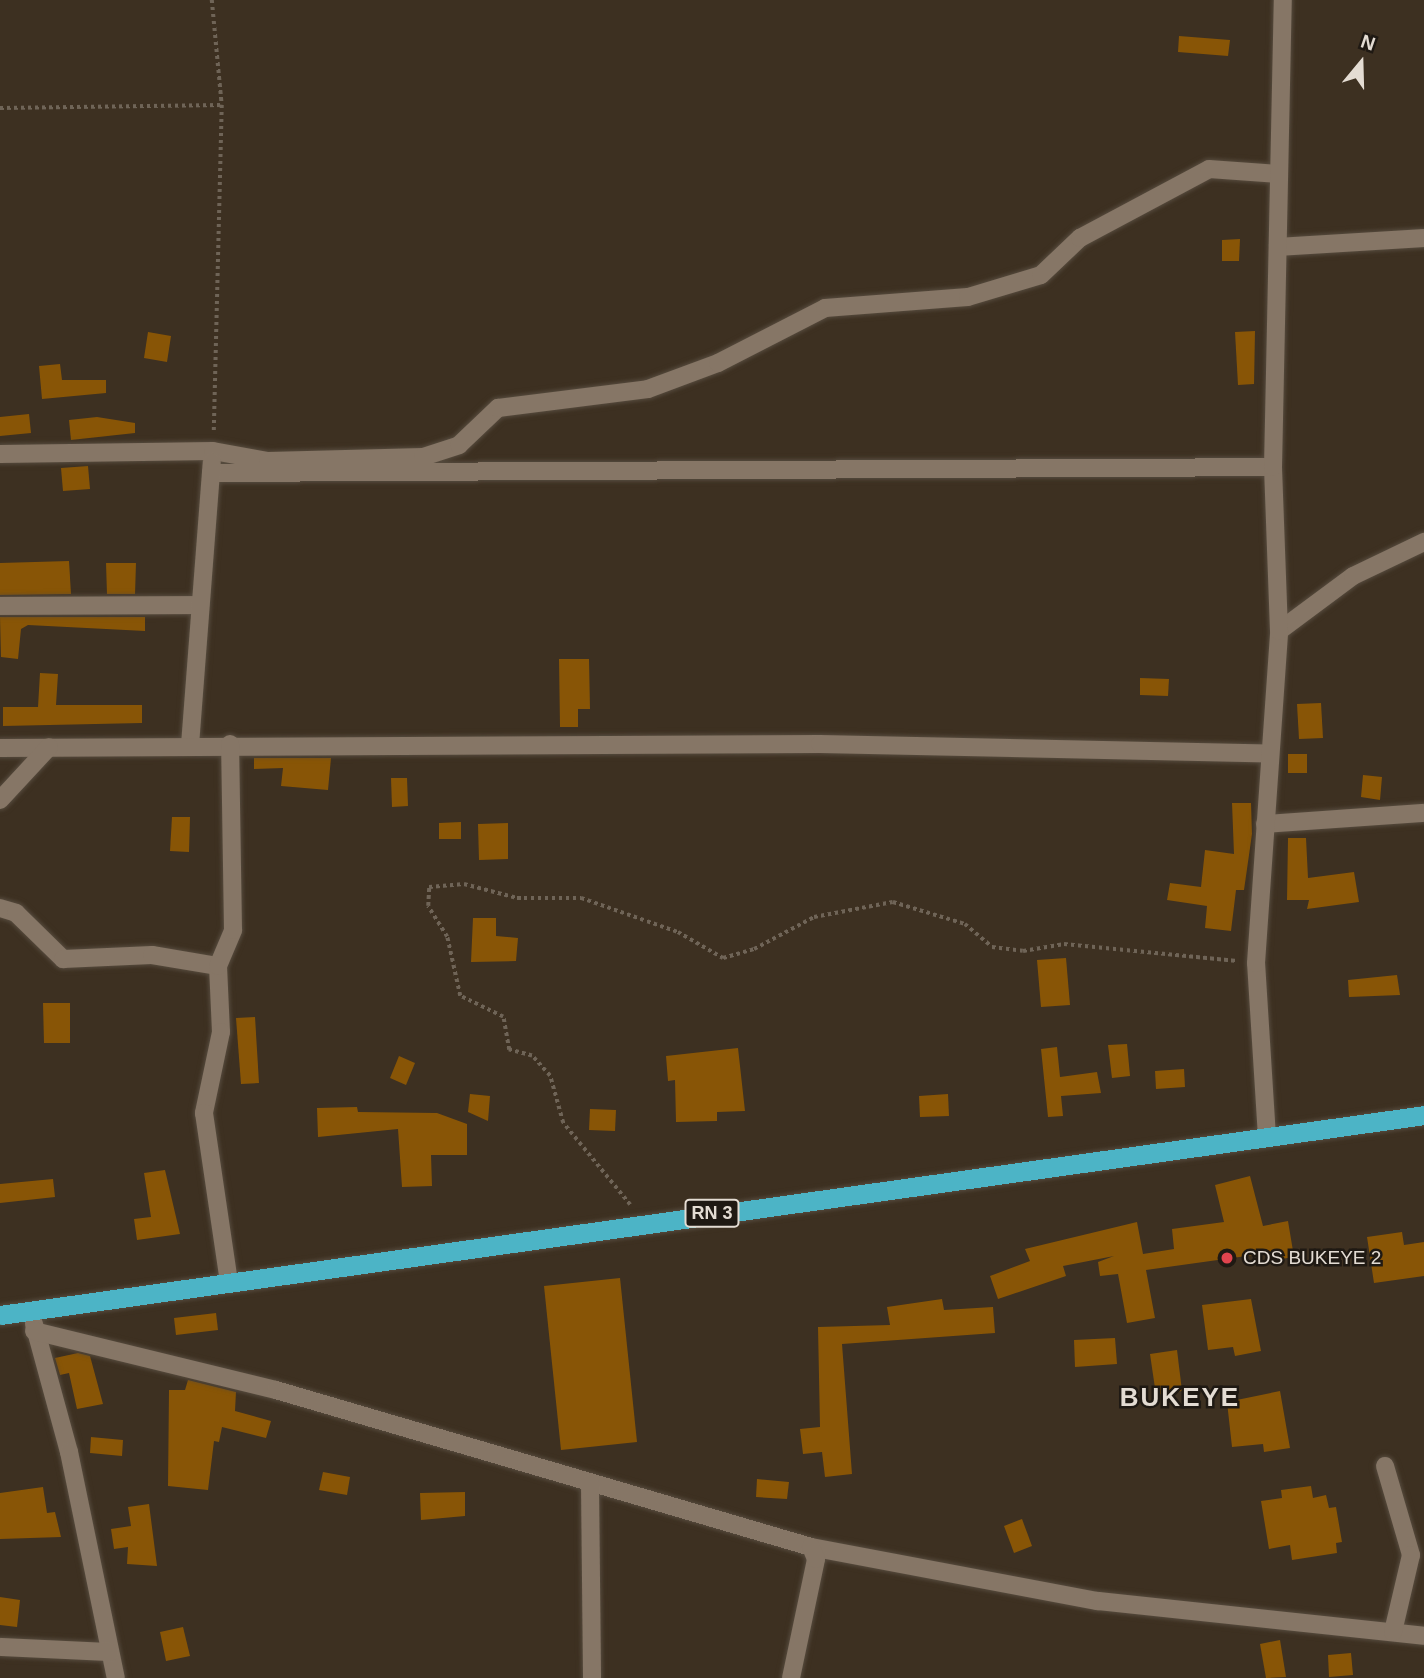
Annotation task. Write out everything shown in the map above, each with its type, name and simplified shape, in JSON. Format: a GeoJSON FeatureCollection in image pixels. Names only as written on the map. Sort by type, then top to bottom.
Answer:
{"type":"FeatureCollection","features":[{"type":"Feature","properties":{"kind":"highway","name":"RN 3"},"geometry":{"type":"LineString","coordinates":[[0,1315],[34,1321],[229,1282],[1424,1115]]}},
{"type":"Feature","properties":{"kind":"street"},"geometry":{"type":"LineString","coordinates":[[1267,1137],[1256,963],[1268,753],[1279,631],[1273,467],[1283,0]]}},
{"type":"Feature","properties":{"kind":"street"},"geometry":{"type":"LineString","coordinates":[[0,454],[213,451],[268,461],[423,457],[459,445],[498,408],[648,388],[719,363],[825,308],[968,297],[1041,275],[1080,238],[1209,169],[1279,174]]}},
{"type":"Feature","properties":{"kind":"street"},"geometry":{"type":"LineString","coordinates":[[1278,247],[1424,238]]}},
{"type":"Feature","properties":{"kind":"street"},"geometry":{"type":"LineString","coordinates":[[190,745],[213,451]]}},
{"type":"Feature","properties":{"kind":"street"},"geometry":{"type":"LineString","coordinates":[[211,473],[1273,467]]}},
{"type":"Feature","properties":{"kind":"street"},"geometry":{"type":"LineString","coordinates":[[1279,631],[1353,576],[1424,542]]}},
{"type":"Feature","properties":{"kind":"street"},"geometry":{"type":"LineString","coordinates":[[0,606],[199,605]]}},
{"type":"Feature","properties":{"kind":"street"},"geometry":{"type":"LineString","coordinates":[[0,748],[230,744],[820,744],[1268,753]]}},
{"type":"Feature","properties":{"kind":"street"},"geometry":{"type":"LineString","coordinates":[[229,1282],[204,1114],[220,1032],[218,966],[233,930],[230,744]]}},
{"type":"Feature","properties":{"kind":"street"},"geometry":{"type":"LineString","coordinates":[[0,800],[50,747]]}},
{"type":"Feature","properties":{"kind":"street"},"geometry":{"type":"LineString","coordinates":[[1265,824],[1424,813]]}},
{"type":"Feature","properties":{"kind":"street"},"geometry":{"type":"LineString","coordinates":[[0,908],[16,913],[63,959],[152,955],[218,966]]}},
{"type":"Feature","properties":{"kind":"street"},"geometry":{"type":"LineString","coordinates":[[34,1321],[811,1547],[1098,1601],[1424,1636]]}},
{"type":"Feature","properties":{"kind":"street"},"geometry":{"type":"LineString","coordinates":[[34,1321],[69,1452],[116,1678]]}},
{"type":"Feature","properties":{"kind":"street"},"geometry":{"type":"LineString","coordinates":[[1385,1466],[1411,1555],[1393,1632]]}},
{"type":"Feature","properties":{"kind":"street"},"geometry":{"type":"LineString","coordinates":[[590,1483],[592,1678]]}},
{"type":"Feature","properties":{"kind":"street"},"geometry":{"type":"LineString","coordinates":[[791,1678],[816,1559],[811,1547]]}},
{"type":"Feature","properties":{"kind":"street"},"geometry":{"type":"LineString","coordinates":[[0,1647],[110,1652]]}},
{"type":"Feature","properties":{"kind":"path"},"geometry":{"type":"LineString","coordinates":[[212,0],[222,105],[213,451]]}},
{"type":"Feature","properties":{"kind":"path"},"geometry":{"type":"LineString","coordinates":[[0,107],[222,105]]}},
{"type":"Feature","properties":{"kind":"path"},"geometry":{"type":"LineString","coordinates":[[639,1223],[622,1190],[563,1123],[550,1076],[532,1056],[509,1050],[503,1017],[460,996],[447,937],[428,906],[429,887],[464,884],[517,898],[582,898],[678,932],[723,958],[754,949],[814,917],[893,902],[965,924],[992,947],[1023,951],[1064,944],[1256,963]]}},
{"type":"Feature","properties":{"kind":"building"},"geometry":{"type":"Polygon","coordinates":[[[1179,36],[1230,40],[1228,56],[1178,52],[1179,36]]]}},
{"type":"Feature","properties":{"kind":"building"},"geometry":{"type":"Polygon","coordinates":[[[1240,239],[1239,261],[1222,261],[1222,240],[1240,239]]]}},
{"type":"Feature","properties":{"kind":"building"},"geometry":{"type":"Polygon","coordinates":[[[1255,331],[1254,384],[1238,385],[1235,332],[1255,331]]]}},
{"type":"Feature","properties":{"kind":"building"},"geometry":{"type":"Polygon","coordinates":[[[148,332],[171,336],[167,362],[144,358],[148,332]]]}},
{"type":"Feature","properties":{"kind":"building"},"geometry":{"type":"Polygon","coordinates":[[[60,364],[62,380],[106,380],[106,393],[42,399],[39,366],[60,364]]]}},
{"type":"Feature","properties":{"kind":"building"},"geometry":{"type":"Polygon","coordinates":[[[29,414],[31,433],[0,436],[0,417],[29,414]]]}},
{"type":"Feature","properties":{"kind":"building"},"geometry":{"type":"Polygon","coordinates":[[[97,417],[135,423],[135,433],[71,440],[69,420],[97,417]]]}},
{"type":"Feature","properties":{"kind":"building"},"geometry":{"type":"Polygon","coordinates":[[[88,466],[90,489],[63,491],[61,468],[88,466]]]}},
{"type":"Feature","properties":{"kind":"building"},"geometry":{"type":"Polygon","coordinates":[[[69,561],[71,594],[0,595],[0,563],[69,561]]]}},
{"type":"Feature","properties":{"kind":"building"},"geometry":{"type":"Polygon","coordinates":[[[106,563],[136,563],[135,594],[107,594],[106,563]]]}},
{"type":"Feature","properties":{"kind":"building"},"geometry":{"type":"Polygon","coordinates":[[[0,617],[145,617],[145,631],[28,625],[21,629],[18,659],[1,657],[0,617]]]}},
{"type":"Feature","properties":{"kind":"building"},"geometry":{"type":"Polygon","coordinates":[[[559,659],[589,659],[590,709],[578,709],[578,727],[560,727],[559,659]]]}},
{"type":"Feature","properties":{"kind":"building"},"geometry":{"type":"Polygon","coordinates":[[[40,673],[58,674],[56,705],[142,705],[142,723],[3,726],[3,707],[38,707],[40,673]]]}},
{"type":"Feature","properties":{"kind":"building"},"geometry":{"type":"Polygon","coordinates":[[[1140,678],[1169,679],[1168,696],[1140,695],[1140,678]]]}},
{"type":"Feature","properties":{"kind":"building"},"geometry":{"type":"Polygon","coordinates":[[[1321,703],[1323,738],[1299,739],[1297,704],[1321,703]]]}},
{"type":"Feature","properties":{"kind":"building"},"geometry":{"type":"Polygon","coordinates":[[[1288,754],[1307,754],[1307,773],[1288,773],[1288,754]]]}},
{"type":"Feature","properties":{"kind":"building"},"geometry":{"type":"Polygon","coordinates":[[[254,758],[331,758],[328,790],[281,786],[283,768],[254,769],[254,758]]]}},
{"type":"Feature","properties":{"kind":"building"},"geometry":{"type":"Polygon","coordinates":[[[1363,775],[1382,777],[1380,800],[1361,797],[1363,775]]]}},
{"type":"Feature","properties":{"kind":"building"},"geometry":{"type":"Polygon","coordinates":[[[391,778],[407,778],[408,806],[392,807],[391,778]]]}},
{"type":"Feature","properties":{"kind":"building"},"geometry":{"type":"Polygon","coordinates":[[[1232,803],[1251,803],[1252,834],[1244,890],[1236,890],[1231,931],[1205,928],[1207,906],[1167,900],[1170,883],[1201,887],[1205,850],[1234,854],[1232,803]]]}},
{"type":"Feature","properties":{"kind":"building"},"geometry":{"type":"Polygon","coordinates":[[[172,817],[190,817],[189,852],[170,851],[172,817]]]}},
{"type":"Feature","properties":{"kind":"building"},"geometry":{"type":"Polygon","coordinates":[[[461,822],[461,839],[439,839],[439,823],[461,822]]]}},
{"type":"Feature","properties":{"kind":"building"},"geometry":{"type":"Polygon","coordinates":[[[508,823],[508,859],[479,860],[478,824],[508,823]]]}},
{"type":"Feature","properties":{"kind":"building"},"geometry":{"type":"Polygon","coordinates":[[[1288,838],[1306,838],[1308,878],[1354,872],[1359,902],[1307,909],[1309,900],[1287,900],[1288,838]]]}},
{"type":"Feature","properties":{"kind":"building"},"geometry":{"type":"Polygon","coordinates":[[[473,918],[496,918],[496,936],[518,938],[516,961],[471,962],[473,918]]]}},
{"type":"Feature","properties":{"kind":"building"},"geometry":{"type":"Polygon","coordinates":[[[1066,958],[1070,1005],[1041,1007],[1037,960],[1066,958]]]}},
{"type":"Feature","properties":{"kind":"building"},"geometry":{"type":"Polygon","coordinates":[[[1397,975],[1400,995],[1349,997],[1348,980],[1397,975]]]}},
{"type":"Feature","properties":{"kind":"building"},"geometry":{"type":"Polygon","coordinates":[[[43,1003],[70,1003],[70,1043],[44,1043],[43,1003]]]}},
{"type":"Feature","properties":{"kind":"building"},"geometry":{"type":"Polygon","coordinates":[[[255,1017],[259,1083],[241,1084],[236,1018],[255,1017]]]}},
{"type":"Feature","properties":{"kind":"building"},"geometry":{"type":"Polygon","coordinates":[[[1127,1044],[1130,1076],[1112,1078],[1108,1045],[1127,1044]]]}},
{"type":"Feature","properties":{"kind":"building"},"geometry":{"type":"Polygon","coordinates":[[[1057,1047],[1060,1077],[1097,1072],[1101,1093],[1061,1096],[1063,1116],[1048,1117],[1041,1049],[1057,1047]]]}},
{"type":"Feature","properties":{"kind":"building"},"geometry":{"type":"Polygon","coordinates":[[[738,1048],[745,1111],[717,1112],[717,1121],[676,1122],[675,1080],[668,1081],[666,1056],[738,1048]]]}},
{"type":"Feature","properties":{"kind":"building"},"geometry":{"type":"Polygon","coordinates":[[[399,1056],[415,1063],[406,1085],[390,1078],[399,1056]]]}},
{"type":"Feature","properties":{"kind":"building"},"geometry":{"type":"Polygon","coordinates":[[[1184,1069],[1185,1087],[1156,1089],[1155,1071],[1184,1069]]]}},
{"type":"Feature","properties":{"kind":"building"},"geometry":{"type":"Polygon","coordinates":[[[470,1094],[490,1096],[488,1121],[468,1112],[470,1094]]]}},
{"type":"Feature","properties":{"kind":"building"},"geometry":{"type":"Polygon","coordinates":[[[948,1094],[949,1116],[920,1117],[919,1096],[948,1094]]]}},
{"type":"Feature","properties":{"kind":"building"},"geometry":{"type":"Polygon","coordinates":[[[357,1107],[358,1112],[437,1113],[467,1124],[467,1155],[431,1155],[432,1186],[402,1187],[398,1129],[318,1137],[317,1108],[357,1107]]]}},
{"type":"Feature","properties":{"kind":"building"},"geometry":{"type":"Polygon","coordinates":[[[590,1109],[616,1110],[615,1131],[589,1130],[590,1109]]]}},
{"type":"Feature","properties":{"kind":"building"},"geometry":{"type":"Polygon","coordinates":[[[165,1170],[180,1234],[137,1240],[134,1219],[151,1217],[144,1173],[165,1170]]]}},
{"type":"Feature","properties":{"kind":"building"},"geometry":{"type":"Polygon","coordinates":[[[1250,1176],[1263,1226],[1288,1221],[1294,1257],[1269,1261],[1268,1253],[1146,1270],[1155,1318],[1127,1323],[1118,1274],[1100,1276],[1098,1262],[1114,1256],[1063,1266],[1066,1276],[998,1299],[990,1276],[1030,1261],[1025,1249],[1137,1222],[1143,1254],[1174,1249],[1172,1229],[1224,1222],[1215,1185],[1250,1176]]]}},
{"type":"Feature","properties":{"kind":"building"},"geometry":{"type":"Polygon","coordinates":[[[53,1179],[55,1197],[0,1203],[0,1184],[53,1179]]]}},
{"type":"Feature","properties":{"kind":"building"},"geometry":{"type":"Polygon","coordinates":[[[1402,1232],[1404,1245],[1424,1242],[1424,1276],[1374,1283],[1367,1237],[1402,1232]]]}},
{"type":"Feature","properties":{"kind":"building"},"geometry":{"type":"Polygon","coordinates":[[[620,1278],[637,1442],[561,1450],[544,1286],[620,1278]]]}},
{"type":"Feature","properties":{"kind":"building"},"geometry":{"type":"Polygon","coordinates":[[[942,1299],[944,1310],[993,1307],[995,1333],[842,1344],[852,1474],[825,1477],[822,1452],[803,1454],[800,1429],[820,1427],[818,1327],[890,1325],[887,1307],[942,1299]]]}},
{"type":"Feature","properties":{"kind":"building"},"geometry":{"type":"Polygon","coordinates":[[[1251,1299],[1261,1351],[1235,1356],[1233,1347],[1208,1350],[1202,1305],[1251,1299]]]}},
{"type":"Feature","properties":{"kind":"building"},"geometry":{"type":"Polygon","coordinates":[[[216,1313],[218,1330],[176,1335],[174,1318],[216,1313]]]}},
{"type":"Feature","properties":{"kind":"building"},"geometry":{"type":"Polygon","coordinates":[[[1115,1338],[1117,1364],[1075,1367],[1074,1340],[1115,1338]]]}},
{"type":"Feature","properties":{"kind":"building"},"geometry":{"type":"Polygon","coordinates":[[[1177,1350],[1182,1391],[1156,1395],[1150,1354],[1177,1350]]]}},
{"type":"Feature","properties":{"kind":"building"},"geometry":{"type":"Polygon","coordinates":[[[78,1353],[90,1356],[103,1404],[77,1409],[69,1373],[60,1375],[55,1358],[78,1353]]]}},
{"type":"Feature","properties":{"kind":"building"},"geometry":{"type":"Polygon","coordinates":[[[188,1380],[236,1392],[235,1411],[271,1421],[266,1438],[222,1427],[219,1442],[214,1441],[208,1490],[168,1486],[169,1390],[185,1390],[188,1380]]]}},
{"type":"Feature","properties":{"kind":"building"},"geometry":{"type":"Polygon","coordinates":[[[1280,1391],[1290,1448],[1264,1452],[1263,1444],[1232,1447],[1227,1402],[1280,1391]]]}},
{"type":"Feature","properties":{"kind":"building"},"geometry":{"type":"Polygon","coordinates":[[[91,1437],[123,1440],[122,1456],[90,1453],[91,1437]]]}},
{"type":"Feature","properties":{"kind":"building"},"geometry":{"type":"Polygon","coordinates":[[[323,1472],[350,1477],[347,1495],[319,1490],[323,1472]]]}},
{"type":"Feature","properties":{"kind":"building"},"geometry":{"type":"Polygon","coordinates":[[[757,1479],[789,1482],[787,1499],[756,1497],[757,1479]]]}},
{"type":"Feature","properties":{"kind":"building"},"geometry":{"type":"Polygon","coordinates":[[[1311,1486],[1313,1498],[1326,1495],[1329,1508],[1336,1507],[1342,1542],[1336,1543],[1337,1553],[1292,1560],[1290,1545],[1269,1549],[1261,1501],[1282,1498],[1281,1490],[1311,1486]]]}},
{"type":"Feature","properties":{"kind":"building"},"geometry":{"type":"Polygon","coordinates":[[[43,1487],[47,1513],[55,1512],[61,1537],[0,1539],[0,1493],[43,1487]]]}},
{"type":"Feature","properties":{"kind":"building"},"geometry":{"type":"Polygon","coordinates":[[[465,1492],[465,1516],[421,1520],[420,1493],[465,1492]]]}},
{"type":"Feature","properties":{"kind":"building"},"geometry":{"type":"Polygon","coordinates":[[[149,1504],[157,1566],[127,1564],[128,1547],[114,1549],[111,1529],[131,1526],[128,1507],[149,1504]]]}},
{"type":"Feature","properties":{"kind":"building"},"geometry":{"type":"Polygon","coordinates":[[[1022,1519],[1032,1546],[1014,1553],[1004,1526],[1022,1519]]]}},
{"type":"Feature","properties":{"kind":"building"},"geometry":{"type":"Polygon","coordinates":[[[0,1597],[20,1600],[17,1627],[0,1625],[0,1597]]]}},
{"type":"Feature","properties":{"kind":"building"},"geometry":{"type":"Polygon","coordinates":[[[183,1627],[190,1656],[166,1661],[160,1632],[183,1627]]]}},
{"type":"Feature","properties":{"kind":"building"},"geometry":{"type":"Polygon","coordinates":[[[1280,1640],[1286,1677],[1266,1678],[1260,1644],[1280,1640]]]}},
{"type":"Feature","properties":{"kind":"building"},"geometry":{"type":"Polygon","coordinates":[[[1351,1653],[1353,1675],[1329,1677],[1328,1655],[1351,1653]]]}},
{"type":"Feature","properties":{"kind":"place","name":"CDS BUKEYE 2"},"geometry":{"type":"Point","coordinates":[1227,1258]}},
{"type":"Feature","properties":{"kind":"district","name":"BUKEYE"},"geometry":{"type":"Point","coordinates":[1180,1398]}}]}
